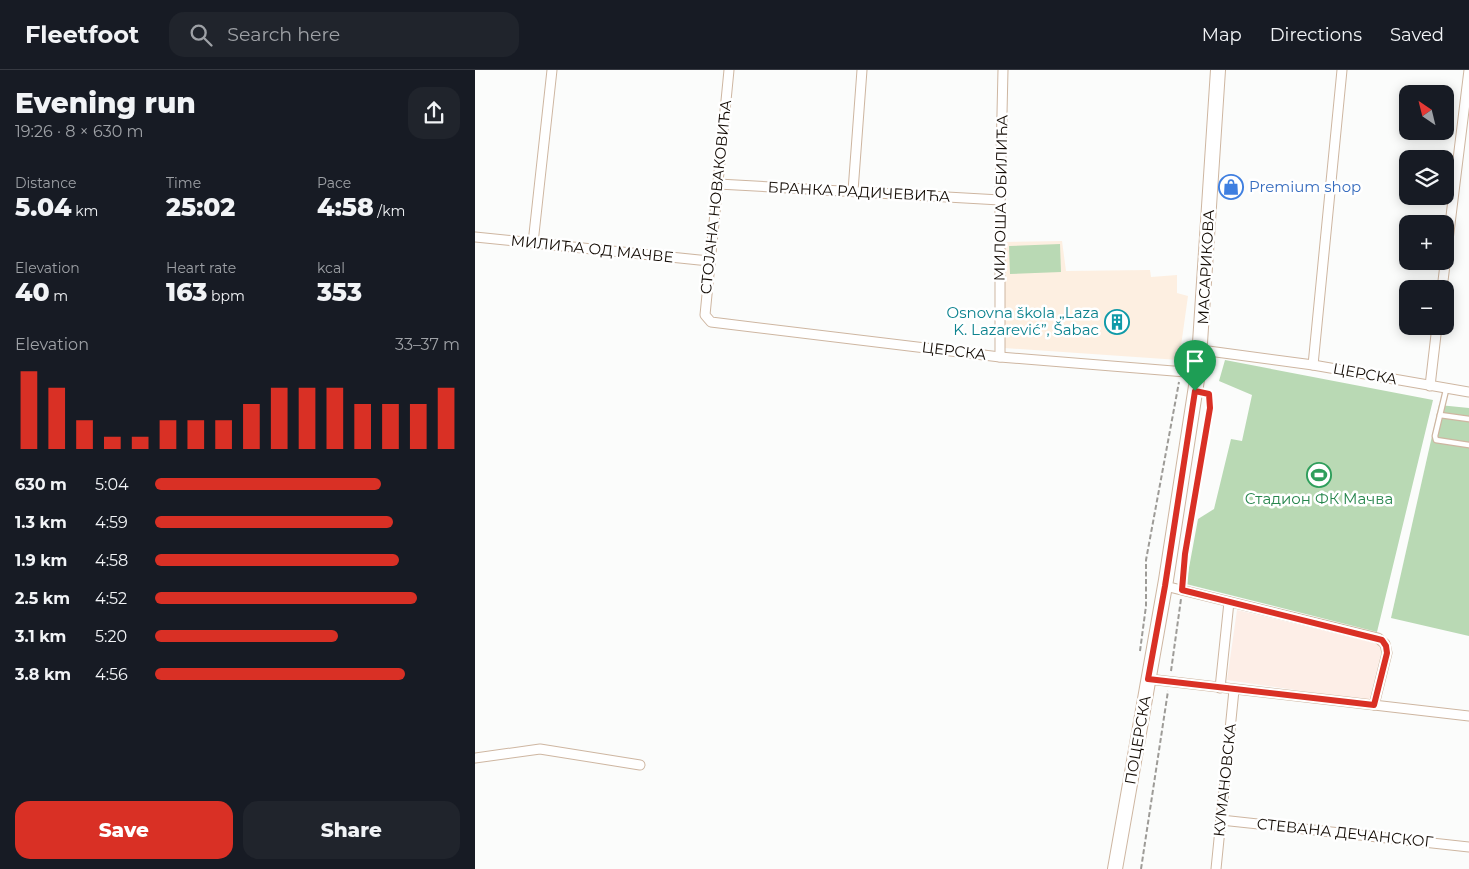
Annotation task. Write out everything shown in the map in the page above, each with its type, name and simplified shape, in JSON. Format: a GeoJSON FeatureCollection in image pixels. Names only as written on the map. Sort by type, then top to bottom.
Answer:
{"type":"FeatureCollection","features":[{"type":"Feature","properties":{"kind":"main road","name":"МАСАРИКОВА"},"geometry":{"type":"LineString","coordinates":[[1198,373],[1218,70]]}},
{"type":"Feature","properties":{"kind":"main road","name":"ПОЦЕРСКА"},"geometry":{"type":"LineString","coordinates":[[1115,869],[1165,586],[1198,373]]}},
{"type":"Feature","properties":{"kind":"street"},"geometry":{"type":"LineString","coordinates":[[533,242],[552,70]]}},
{"type":"Feature","properties":{"kind":"street","name":"СТОЈАНА НОВАКОВИЋА"},"geometry":{"type":"LineString","coordinates":[[711,322],[705,315],[729,70]]}},
{"type":"Feature","properties":{"kind":"street"},"geometry":{"type":"LineString","coordinates":[[853,191],[862,70]]}},
{"type":"Feature","properties":{"kind":"street","name":"МИЛОША ОБИЛИЋА"},"geometry":{"type":"LineString","coordinates":[[1000,357],[1000,200],[1003,70]]}},
{"type":"Feature","properties":{"kind":"street"},"geometry":{"type":"LineString","coordinates":[[1313,365],[1342,70]]}},
{"type":"Feature","properties":{"kind":"street"},"geometry":{"type":"LineString","coordinates":[[1443,280],[1469,70]]}},
{"type":"Feature","properties":{"kind":"street","name":"БРАНКА РАДИЧЕВИЋА"},"geometry":{"type":"LineString","coordinates":[[718,184],[1000,200]]}},
{"type":"Feature","properties":{"kind":"street","name":"МИЛИЋА ОД МАЧВЕ"},"geometry":{"type":"LineString","coordinates":[[475,237],[709,261]]}},
{"type":"Feature","properties":{"kind":"street","name":"ЦЕРСКА"},"geometry":{"type":"LineString","coordinates":[[711,322],[1000,357],[1198,373]]}},
{"type":"Feature","properties":{"kind":"street"},"geometry":{"type":"LineString","coordinates":[[1430,386],[1436,335]]}},
{"type":"Feature","properties":{"kind":"street","name":"ЦЕРСКА"},"geometry":{"type":"LineString","coordinates":[[1201,350],[1313,365],[1447,390],[1469,392]]}},
{"type":"Feature","properties":{"kind":"street"},"geometry":{"type":"LineString","coordinates":[[1165,586],[1382,640],[1386,646],[1387,653],[1374,705]]}},
{"type":"Feature","properties":{"kind":"street"},"geometry":{"type":"LineString","coordinates":[[1220,688],[1229,602]]}},
{"type":"Feature","properties":{"kind":"street"},"geometry":{"type":"LineString","coordinates":[[1148,679],[1469,716]]}},
{"type":"Feature","properties":{"kind":"street","name":"КУМАНОВСКА"},"geometry":{"type":"LineString","coordinates":[[1215,869],[1234,690]]}},
{"type":"Feature","properties":{"kind":"street"},"geometry":{"type":"LineString","coordinates":[[475,758],[540,749],[640,765]]}},
{"type":"Feature","properties":{"kind":"street","name":"СТЕВАНА ДЕЧАНСКОГ"},"geometry":{"type":"LineString","coordinates":[[1221,820],[1469,847]]}},
{"type":"Feature","properties":{"kind":"lane"},"geometry":{"type":"LineString","coordinates":[[1447,390],[1435,436],[1437,440],[1469,445]]}},
{"type":"Feature","properties":{"kind":"lane"},"geometry":{"type":"LineString","coordinates":[[1440,415],[1469,419]]}},
{"type":"Feature","properties":{"kind":"path"},"geometry":{"type":"LineString","coordinates":[[1139,658],[1146,606],[1147,560],[1181,372]]}},
{"type":"Feature","properties":{"kind":"path"},"geometry":{"type":"LineString","coordinates":[[1141,869],[1170,682],[1185,554],[1210,408],[1209,394],[1195,391]]}},
{"type":"Feature","properties":{"kind":"shaded area"},"geometry":{"type":"Polygon","coordinates":[[[1062,241],[1066,271],[1150,270],[1151,277],[1177,275],[1177,293],[1188,296],[1179,360],[1004,348],[1003,242],[1062,241]]]}},
{"type":"Feature","properties":{"kind":"shaded area"},"geometry":{"type":"Polygon","coordinates":[[[1237,610],[1377,643],[1382,650],[1369,701],[1227,680],[1237,610]]]}},
{"type":"Feature","properties":{"kind":"green space"},"geometry":{"type":"Polygon","coordinates":[[[1060,244],[1061,272],[1010,274],[1009,246],[1060,244]]]}},
{"type":"Feature","properties":{"kind":"green space","name":"Стадион ФК Мачва"},"geometry":{"type":"Polygon","coordinates":[[[1225,360],[1433,400],[1377,632],[1186,584],[1198,519],[1214,509],[1231,439],[1242,441],[1252,395],[1219,381],[1225,360]]]}},
{"type":"Feature","properties":{"kind":"green space"},"geometry":{"type":"Polygon","coordinates":[[[1439,405],[1469,408],[1469,636],[1391,618],[1439,405]]]}},
{"type":"Feature","properties":{"kind":"place","name":"Premium shop"},"geometry":{"type":"Point","coordinates":[1231,187]}},
{"type":"Feature","properties":{"kind":"place","name":"Osnovna škola „Laza K. Lazarević”, Šabac"},"geometry":{"type":"Point","coordinates":[1117,322]}},
{"type":"Feature","properties":{"kind":"place","name":"Стадион ФК Мачва"},"geometry":{"type":"Point","coordinates":[1319,475]}},
{"type":"Feature","properties":{"kind":"route"},"geometry":{"type":"LineString","coordinates":[[1195,391],[1209,394],[1211,398],[1185,554],[1182,590],[1382,640],[1386,646],[1387,653],[1374,705],[1148,679],[1165,586],[1195,391]]}}]}
